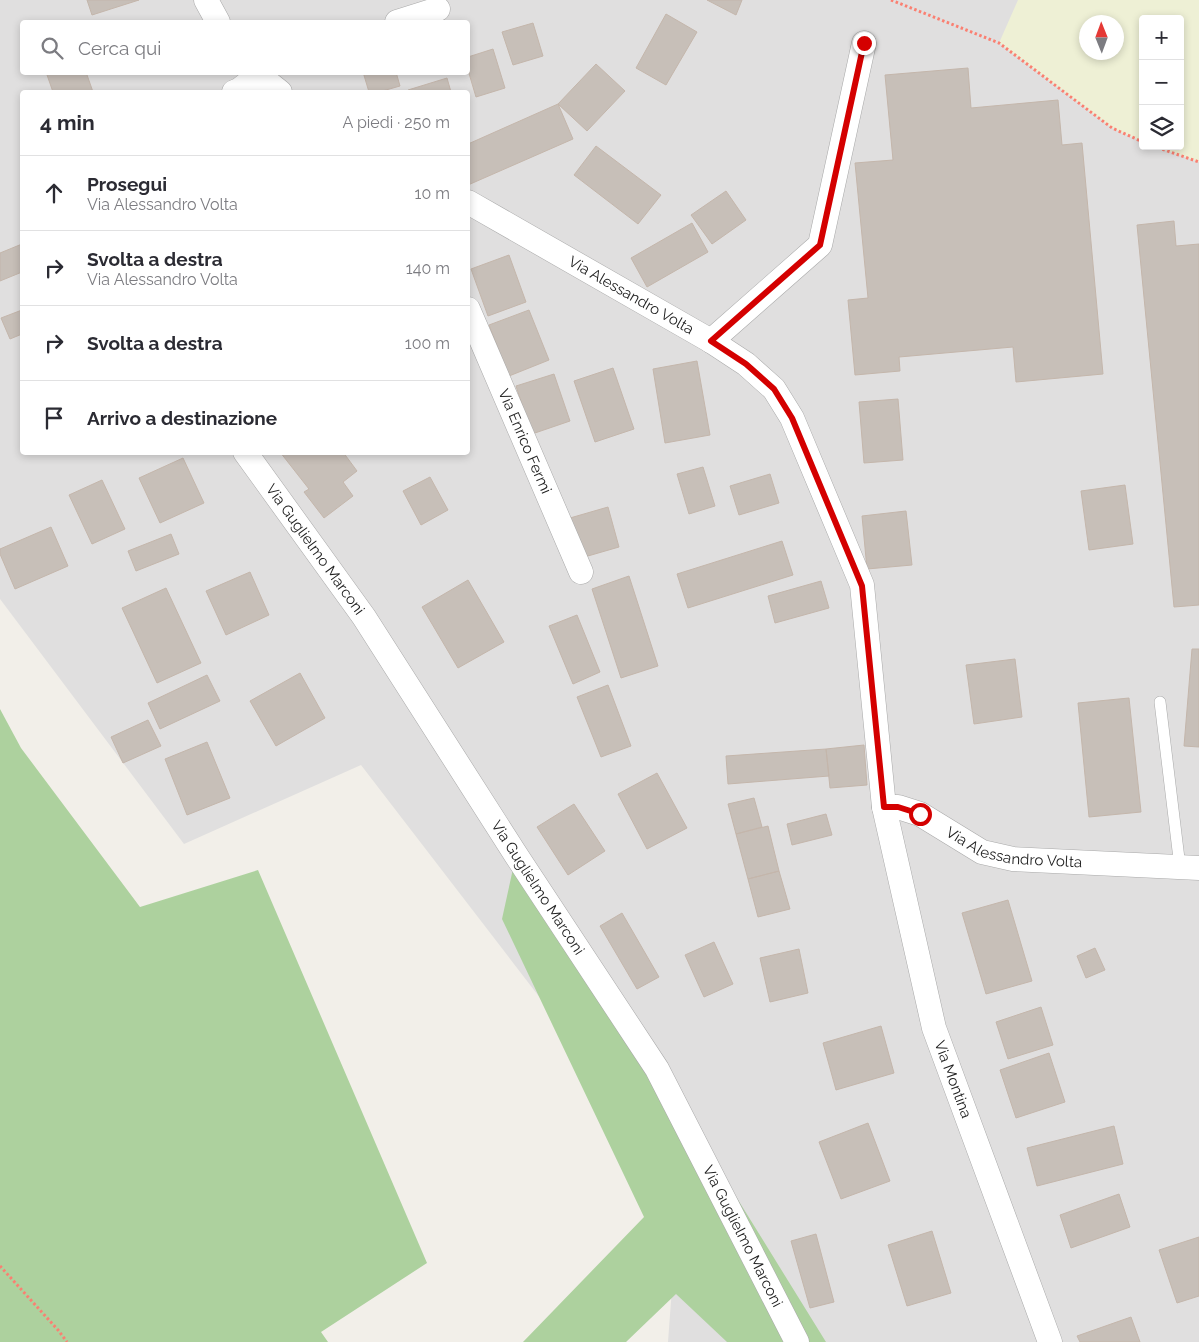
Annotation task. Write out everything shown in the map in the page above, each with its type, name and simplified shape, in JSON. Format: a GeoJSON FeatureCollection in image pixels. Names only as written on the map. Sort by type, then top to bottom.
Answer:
{"type":"FeatureCollection","features":[{"type":"Feature","properties":{"kind":"street"},"geometry":{"type":"LineString","coordinates":[[206,0],[217,20]]}},
{"type":"Feature","properties":{"kind":"street"},"geometry":{"type":"LineString","coordinates":[[404,20],[438,10]]}},
{"type":"Feature","properties":{"kind":"street"},"geometry":{"type":"LineString","coordinates":[[711,341],[820,245],[864,43]]}},
{"type":"Feature","properties":{"kind":"street"},"geometry":{"type":"LineString","coordinates":[[237,90],[258,75]]}},
{"type":"Feature","properties":{"kind":"street"},"geometry":{"type":"LineString","coordinates":[[260,75],[278,90]]}},
{"type":"Feature","properties":{"kind":"street","name":"Via Alessandro Volta"},"geometry":{"type":"LineString","coordinates":[[470,203],[711,341],[746,364],[774,389],[792,418],[862,586],[884,807],[898,807],[920,814],[982,852],[1013,859],[1190,867]]}},
{"type":"Feature","properties":{"kind":"street","name":"Via Enrico Fermi"},"geometry":{"type":"LineString","coordinates":[[470,314],[581,572]]}},
{"type":"Feature","properties":{"kind":"street","name":"Via Guglielmo Marconi"},"geometry":{"type":"LineString","coordinates":[[247,455],[364,617],[656,1069],[797,1342]]}},
{"type":"Feature","properties":{"kind":"street","name":"Via Montina"},"geometry":{"type":"LineString","coordinates":[[884,807],[934,1028],[1050,1342]]}},
{"type":"Feature","properties":{"kind":"lane"},"geometry":{"type":"LineString","coordinates":[[1160,702],[1190,867]]}},
{"type":"Feature","properties":{"kind":"path"},"geometry":{"type":"LineString","coordinates":[[890,0],[999,42],[1112,128],[1139,140]]}},
{"type":"Feature","properties":{"kind":"path"},"geometry":{"type":"LineString","coordinates":[[1164,150],[1199,162]]}},
{"type":"Feature","properties":{"kind":"path"},"geometry":{"type":"LineString","coordinates":[[0,1266],[67,1342]]}},
{"type":"Feature","properties":{"kind":"shaded area"},"geometry":{"type":"Polygon","coordinates":[[[0,0],[1054,0],[1079,41],[1079,60],[1107,60],[1139,72],[1139,150],[1184,150],[1184,136],[1199,100],[1199,1342],[668,1342],[680,1180],[361,765],[184,844],[0,599],[0,0]]]}},
{"type":"Feature","properties":{"kind":"green space"},"geometry":{"type":"Polygon","coordinates":[[[1018,0],[1199,0],[1199,162],[1164,150],[1184,150],[1184,15],[1139,15],[1139,140],[1112,128],[999,43],[1018,0]]]}},
{"type":"Feature","properties":{"kind":"green space"},"geometry":{"type":"Polygon","coordinates":[[[0,709],[21,748],[140,907],[258,870],[427,1263],[321,1332],[328,1342],[0,1342],[0,709]]]}},
{"type":"Feature","properties":{"kind":"green space"},"geometry":{"type":"Polygon","coordinates":[[[516,855],[657,1069],[826,1342],[727,1342],[676,1294],[626,1342],[523,1342],[644,1217],[502,919],[516,855]]]}},
{"type":"Feature","properties":{"kind":"building"},"geometry":{"type":"Polygon","coordinates":[[[87,0],[139,0],[92,15],[87,0]]]}},
{"type":"Feature","properties":{"kind":"building"},"geometry":{"type":"Polygon","coordinates":[[[707,0],[742,0],[736,15],[707,0]]]}},
{"type":"Feature","properties":{"kind":"building"},"geometry":{"type":"Polygon","coordinates":[[[666,14],[697,32],[666,85],[636,68],[666,14]]]}},
{"type":"Feature","properties":{"kind":"building"},"geometry":{"type":"Polygon","coordinates":[[[533,23],[543,56],[513,65],[502,32],[533,23]]]}},
{"type":"Feature","properties":{"kind":"building"},"geometry":{"type":"Polygon","coordinates":[[[493,49],[505,88],[476,97],[469,75],[470,56],[493,49]]]}},
{"type":"Feature","properties":{"kind":"building"},"geometry":{"type":"Polygon","coordinates":[[[596,64],[625,91],[587,131],[558,104],[596,64]]]}},
{"type":"Feature","properties":{"kind":"building"},"geometry":{"type":"Polygon","coordinates":[[[968,68],[971,108],[1058,100],[1062,145],[1082,143],[1103,374],[1016,382],[1013,347],[899,357],[900,371],[855,375],[848,300],[868,298],[855,163],[893,160],[885,75],[968,68]]]}},
{"type":"Feature","properties":{"kind":"building"},"geometry":{"type":"Polygon","coordinates":[[[47,75],[87,75],[92,90],[52,90],[47,75]]]}},
{"type":"Feature","properties":{"kind":"building"},"geometry":{"type":"Polygon","coordinates":[[[364,75],[397,75],[400,86],[386,90],[368,90],[364,75]]]}},
{"type":"Feature","properties":{"kind":"building"},"geometry":{"type":"Polygon","coordinates":[[[447,78],[450,90],[408,90],[447,78]]]}},
{"type":"Feature","properties":{"kind":"building"},"geometry":{"type":"Polygon","coordinates":[[[558,104],[573,139],[470,184],[470,143],[558,104]]]}},
{"type":"Feature","properties":{"kind":"building"},"geometry":{"type":"Polygon","coordinates":[[[596,146],[661,195],[638,224],[574,175],[596,146]]]}},
{"type":"Feature","properties":{"kind":"building"},"geometry":{"type":"Polygon","coordinates":[[[726,191],[746,220],[712,244],[691,215],[726,191]]]}},
{"type":"Feature","properties":{"kind":"building"},"geometry":{"type":"Polygon","coordinates":[[[1174,221],[1176,246],[1199,244],[1199,605],[1174,607],[1137,225],[1174,221]]]}},
{"type":"Feature","properties":{"kind":"building"},"geometry":{"type":"Polygon","coordinates":[[[692,223],[708,252],[647,287],[631,258],[692,223]]]}},
{"type":"Feature","properties":{"kind":"building"},"geometry":{"type":"Polygon","coordinates":[[[20,245],[20,273],[0,281],[0,253],[20,245]]]}},
{"type":"Feature","properties":{"kind":"building"},"geometry":{"type":"Polygon","coordinates":[[[509,255],[526,302],[488,316],[471,269],[509,255]]]}},
{"type":"Feature","properties":{"kind":"building"},"geometry":{"type":"Polygon","coordinates":[[[529,310],[549,360],[509,376],[489,325],[529,310]]]}},
{"type":"Feature","properties":{"kind":"building"},"geometry":{"type":"Polygon","coordinates":[[[20,311],[20,335],[10,339],[1,318],[20,311]]]}},
{"type":"Feature","properties":{"kind":"building"},"geometry":{"type":"Polygon","coordinates":[[[697,361],[710,435],[665,443],[653,369],[697,361]]]}},
{"type":"Feature","properties":{"kind":"building"},"geometry":{"type":"Polygon","coordinates":[[[613,368],[634,429],[595,442],[574,381],[613,368]]]}},
{"type":"Feature","properties":{"kind":"building"},"geometry":{"type":"Polygon","coordinates":[[[554,374],[570,421],[532,434],[516,386],[554,374]]]}},
{"type":"Feature","properties":{"kind":"building"},"geometry":{"type":"Polygon","coordinates":[[[898,399],[903,460],[864,463],[859,402],[898,399]]]}},
{"type":"Feature","properties":{"kind":"building"},"geometry":{"type":"Polygon","coordinates":[[[282,455],[345,455],[357,471],[343,482],[353,496],[324,518],[304,492],[309,489],[282,455]]]}},
{"type":"Feature","properties":{"kind":"building"},"geometry":{"type":"Polygon","coordinates":[[[183,458],[204,503],[160,523],[139,478],[183,458]]]}},
{"type":"Feature","properties":{"kind":"building"},"geometry":{"type":"Polygon","coordinates":[[[703,467],[715,506],[689,514],[677,474],[703,467]]]}},
{"type":"Feature","properties":{"kind":"building"},"geometry":{"type":"Polygon","coordinates":[[[770,474],[779,503],[739,515],[730,486],[770,474]]]}},
{"type":"Feature","properties":{"kind":"building"},"geometry":{"type":"Polygon","coordinates":[[[430,477],[448,510],[421,525],[403,491],[430,477]]]}},
{"type":"Feature","properties":{"kind":"building"},"geometry":{"type":"Polygon","coordinates":[[[102,480],[125,529],[92,544],[69,495],[102,480]]]}},
{"type":"Feature","properties":{"kind":"building"},"geometry":{"type":"Polygon","coordinates":[[[1125,485],[1133,544],[1089,550],[1081,491],[1125,485]]]}},
{"type":"Feature","properties":{"kind":"building"},"geometry":{"type":"Polygon","coordinates":[[[608,507],[619,547],[581,558],[570,518],[608,507]]]}},
{"type":"Feature","properties":{"kind":"building"},"geometry":{"type":"Polygon","coordinates":[[[906,511],[912,565],[867,569],[862,516],[906,511]]]}},
{"type":"Feature","properties":{"kind":"building"},"geometry":{"type":"Polygon","coordinates":[[[51,527],[68,566],[15,589],[0,554],[0,549],[51,527]]]}},
{"type":"Feature","properties":{"kind":"building"},"geometry":{"type":"Polygon","coordinates":[[[171,534],[179,554],[136,571],[128,551],[171,534]]]}},
{"type":"Feature","properties":{"kind":"building"},"geometry":{"type":"Polygon","coordinates":[[[782,541],[793,575],[688,608],[677,574],[782,541]]]}},
{"type":"Feature","properties":{"kind":"building"},"geometry":{"type":"Polygon","coordinates":[[[250,572],[269,615],[226,635],[206,591],[250,572]]]}},
{"type":"Feature","properties":{"kind":"building"},"geometry":{"type":"Polygon","coordinates":[[[629,576],[658,666],[621,678],[592,589],[629,576]]]}},
{"type":"Feature","properties":{"kind":"building"},"geometry":{"type":"Polygon","coordinates":[[[468,580],[504,642],[458,668],[422,607],[468,580]]]}},
{"type":"Feature","properties":{"kind":"building"},"geometry":{"type":"Polygon","coordinates":[[[821,581],[829,608],[775,623],[768,596],[821,581]]]}},
{"type":"Feature","properties":{"kind":"building"},"geometry":{"type":"Polygon","coordinates":[[[166,588],[201,663],[157,683],[122,608],[166,588]]]}},
{"type":"Feature","properties":{"kind":"building"},"geometry":{"type":"Polygon","coordinates":[[[577,615],[600,672],[573,684],[549,626],[577,615]]]}},
{"type":"Feature","properties":{"kind":"building"},"geometry":{"type":"Polygon","coordinates":[[[1192,649],[1199,649],[1199,747],[1184,746],[1192,649]]]}},
{"type":"Feature","properties":{"kind":"building"},"geometry":{"type":"Polygon","coordinates":[[[1015,659],[1022,717],[974,724],[966,665],[1015,659]]]}},
{"type":"Feature","properties":{"kind":"building"},"geometry":{"type":"Polygon","coordinates":[[[300,673],[325,718],[276,746],[250,701],[300,673]]]}},
{"type":"Feature","properties":{"kind":"building"},"geometry":{"type":"Polygon","coordinates":[[[207,675],[220,701],[160,729],[148,703],[207,675]]]}},
{"type":"Feature","properties":{"kind":"building"},"geometry":{"type":"Polygon","coordinates":[[[608,685],[631,746],[601,757],[577,697],[608,685]]]}},
{"type":"Feature","properties":{"kind":"building"},"geometry":{"type":"Polygon","coordinates":[[[1129,698],[1141,812],[1089,817],[1078,703],[1129,698]]]}},
{"type":"Feature","properties":{"kind":"building"},"geometry":{"type":"Polygon","coordinates":[[[148,720],[161,746],[123,763],[111,737],[148,720]]]}},
{"type":"Feature","properties":{"kind":"building"},"geometry":{"type":"Polygon","coordinates":[[[207,742],[230,798],[187,815],[165,759],[207,742]]]}},
{"type":"Feature","properties":{"kind":"building"},"geometry":{"type":"Polygon","coordinates":[[[864,745],[867,785],[830,788],[826,749],[864,745]]]}},
{"type":"Feature","properties":{"kind":"building"},"geometry":{"type":"Polygon","coordinates":[[[826,749],[829,776],[728,784],[726,756],[826,749]]]}},
{"type":"Feature","properties":{"kind":"building"},"geometry":{"type":"Polygon","coordinates":[[[657,773],[687,828],[647,849],[618,794],[657,773]]]}},
{"type":"Feature","properties":{"kind":"building"},"geometry":{"type":"Polygon","coordinates":[[[754,798],[762,827],[736,834],[728,804],[754,798]]]}},
{"type":"Feature","properties":{"kind":"building"},"geometry":{"type":"Polygon","coordinates":[[[574,804],[605,851],[568,875],[537,827],[574,804]]]}},
{"type":"Feature","properties":{"kind":"building"},"geometry":{"type":"Polygon","coordinates":[[[826,814],[832,835],[792,845],[787,824],[826,814]]]}},
{"type":"Feature","properties":{"kind":"building"},"geometry":{"type":"Polygon","coordinates":[[[768,826],[779,871],[748,879],[736,834],[768,826]]]}},
{"type":"Feature","properties":{"kind":"building"},"geometry":{"type":"Polygon","coordinates":[[[779,871],[790,909],[758,917],[748,879],[779,871]]]}},
{"type":"Feature","properties":{"kind":"building"},"geometry":{"type":"Polygon","coordinates":[[[1008,900],[1032,981],[986,994],[962,913],[1008,900]]]}},
{"type":"Feature","properties":{"kind":"building"},"geometry":{"type":"Polygon","coordinates":[[[622,913],[659,977],[637,989],[600,926],[622,913]]]}},
{"type":"Feature","properties":{"kind":"building"},"geometry":{"type":"Polygon","coordinates":[[[714,942],[733,984],[704,997],[685,955],[714,942]]]}},
{"type":"Feature","properties":{"kind":"building"},"geometry":{"type":"Polygon","coordinates":[[[1095,948],[1105,970],[1086,978],[1077,956],[1095,948]]]}},
{"type":"Feature","properties":{"kind":"building"},"geometry":{"type":"Polygon","coordinates":[[[799,949],[808,993],[770,1002],[760,958],[799,949]]]}},
{"type":"Feature","properties":{"kind":"building"},"geometry":{"type":"Polygon","coordinates":[[[1041,1007],[1053,1045],[1008,1059],[996,1022],[1041,1007]]]}},
{"type":"Feature","properties":{"kind":"building"},"geometry":{"type":"Polygon","coordinates":[[[881,1026],[894,1073],[836,1090],[823,1043],[881,1026]]]}},
{"type":"Feature","properties":{"kind":"building"},"geometry":{"type":"Polygon","coordinates":[[[1049,1053],[1065,1102],[1016,1118],[1000,1070],[1049,1053]]]}},
{"type":"Feature","properties":{"kind":"building"},"geometry":{"type":"Polygon","coordinates":[[[868,1123],[890,1181],[841,1199],[819,1142],[868,1123]]]}},
{"type":"Feature","properties":{"kind":"building"},"geometry":{"type":"Polygon","coordinates":[[[1114,1126],[1123,1164],[1037,1186],[1027,1148],[1114,1126]]]}},
{"type":"Feature","properties":{"kind":"building"},"geometry":{"type":"Polygon","coordinates":[[[1119,1194],[1130,1227],[1071,1248],[1060,1215],[1119,1194]]]}},
{"type":"Feature","properties":{"kind":"building"},"geometry":{"type":"Polygon","coordinates":[[[932,1231],[951,1293],[907,1306],[888,1245],[932,1231]]]}},
{"type":"Feature","properties":{"kind":"building"},"geometry":{"type":"Polygon","coordinates":[[[816,1234],[834,1302],[810,1308],[791,1241],[816,1234]]]}},
{"type":"Feature","properties":{"kind":"building"},"geometry":{"type":"Polygon","coordinates":[[[1199,1237],[1199,1296],[1177,1303],[1159,1250],[1199,1237]]]}},
{"type":"Feature","properties":{"kind":"building"},"geometry":{"type":"Polygon","coordinates":[[[1131,1317],[1140,1342],[1080,1342],[1077,1336],[1131,1317]]]}},
{"type":"Feature","properties":{"kind":"route"},"geometry":{"type":"LineString","coordinates":[[864,43],[820,245],[711,341],[746,364],[774,389],[792,418],[862,586],[884,807],[898,807],[920,814]]}}]}
